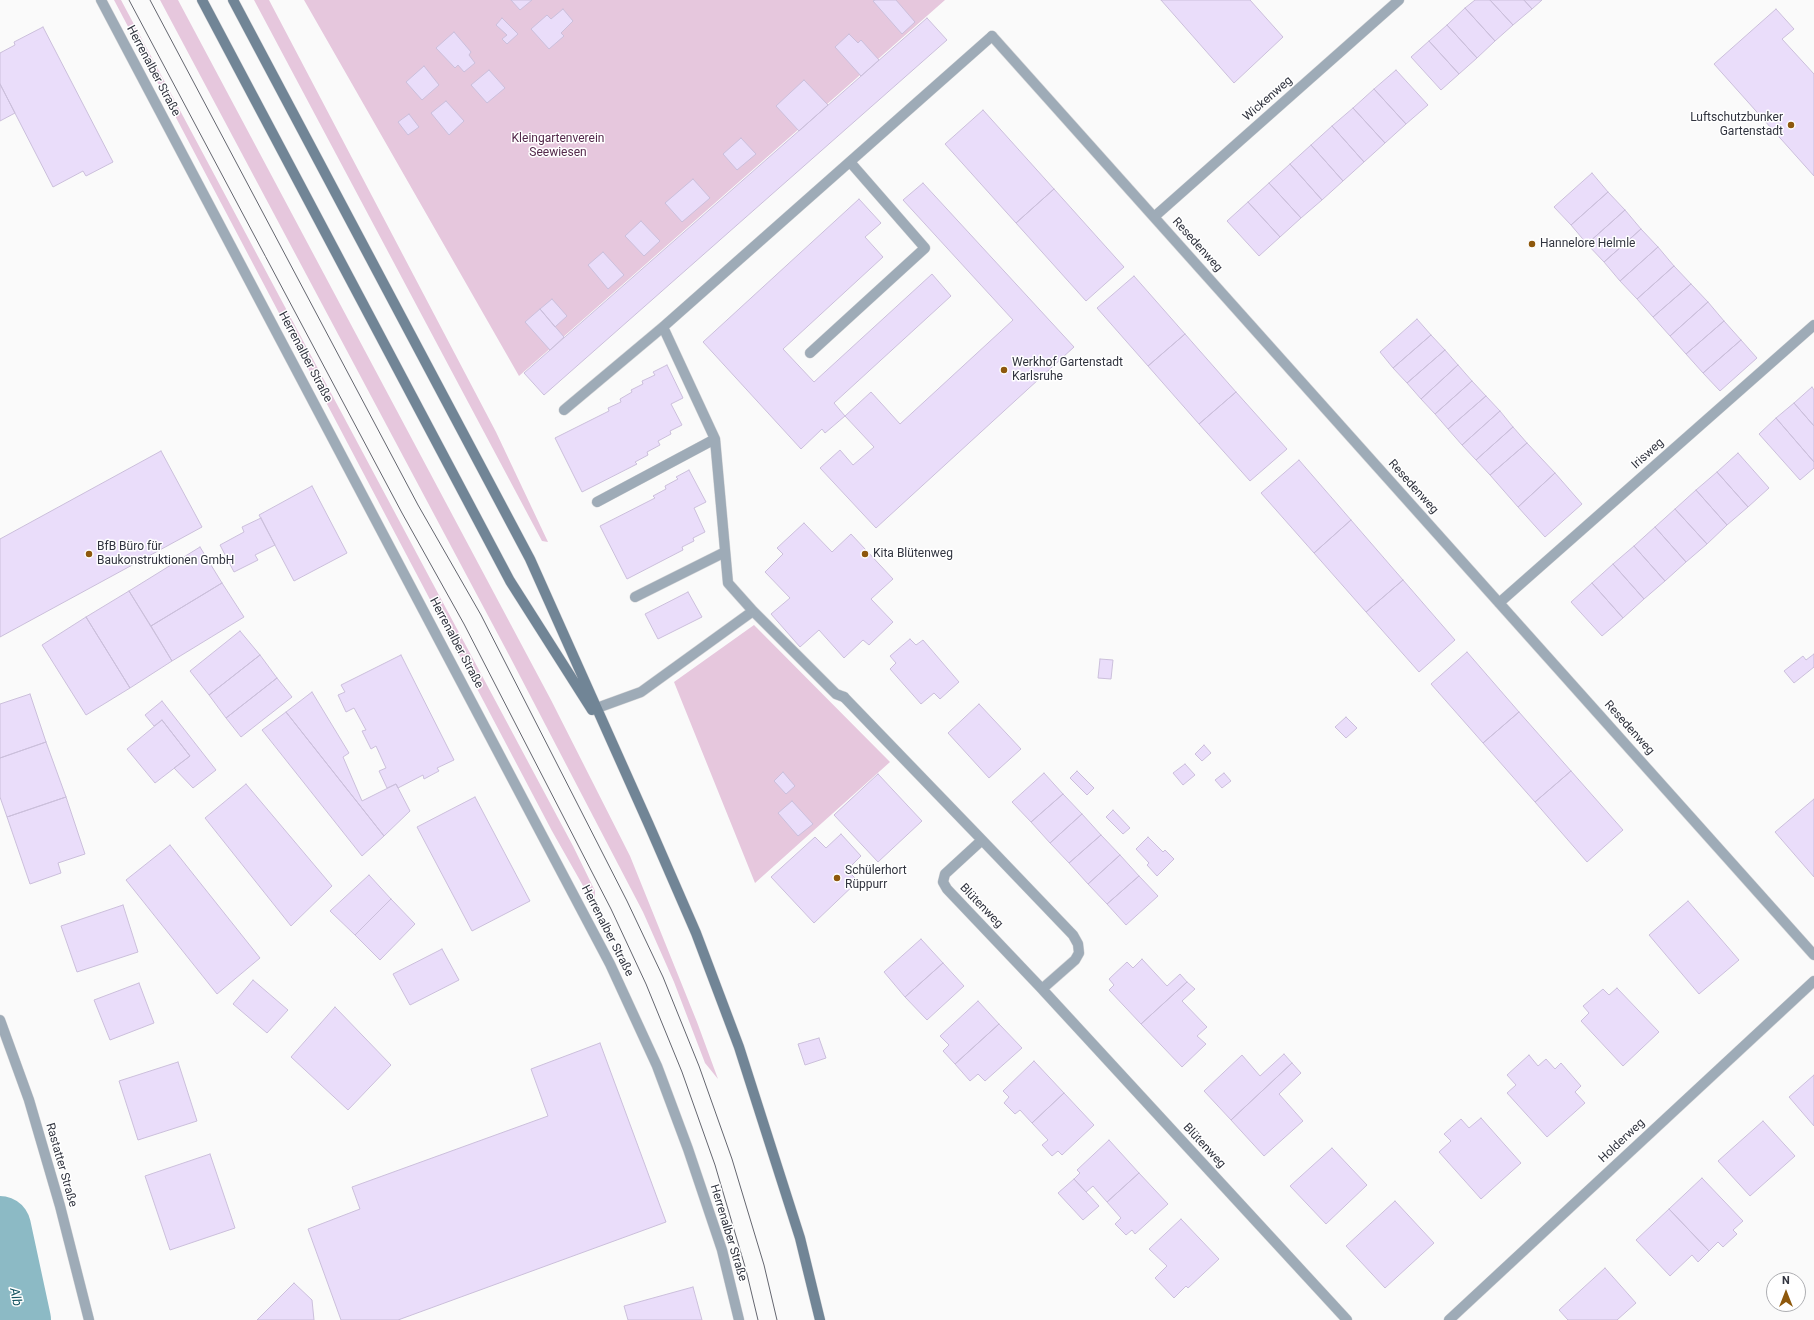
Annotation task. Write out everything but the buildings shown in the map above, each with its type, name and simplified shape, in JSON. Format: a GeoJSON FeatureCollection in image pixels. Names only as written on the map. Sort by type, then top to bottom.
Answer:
{"type":"FeatureCollection","features":[{"type":"Feature","properties":{"kind":"main road"},"geometry":{"type":"LineString","coordinates":[[202,0],[510,581],[610,739]]}},
{"type":"Feature","properties":{"kind":"main road"},"geometry":{"type":"LineString","coordinates":[[233,0],[530,559],[696,933],[739,1047],[800,1238],[820,1320]]}},
{"type":"Feature","properties":{"kind":"street","name":"Herrenalber Straße"},"geometry":{"type":"LineString","coordinates":[[101,0],[610,964],[657,1066],[688,1149],[722,1250],[739,1320]]}},
{"type":"Feature","properties":{"kind":"street","name":"Wickenweg"},"geometry":{"type":"LineString","coordinates":[[1154,216],[1399,0]]}},
{"type":"Feature","properties":{"kind":"street","name":"Resedenweg"},"geometry":{"type":"LineString","coordinates":[[850,162],[992,36],[1814,955]]}},
{"type":"Feature","properties":{"kind":"street"},"geometry":{"type":"LineString","coordinates":[[564,410],[663,327],[850,162],[925,248],[810,353]]}},
{"type":"Feature","properties":{"kind":"street","name":"Irisweg"},"geometry":{"type":"LineString","coordinates":[[1499,603],[1814,325]]}},
{"type":"Feature","properties":{"kind":"street"},"geometry":{"type":"LineString","coordinates":[[663,327],[715,439],[728,583],[753,612],[836,694],[844,697],[1073,936],[1078,944],[1079,953],[1075,960],[1042,989]]}},
{"type":"Feature","properties":{"kind":"street"},"geometry":{"type":"LineString","coordinates":[[596,502],[715,439]]}},
{"type":"Feature","properties":{"kind":"street"},"geometry":{"type":"LineString","coordinates":[[635,597],[725,552]]}},
{"type":"Feature","properties":{"kind":"street"},"geometry":{"type":"LineString","coordinates":[[596,708],[641,692],[753,612]]}},
{"type":"Feature","properties":{"kind":"street","name":"Blütenweg"},"geometry":{"type":"LineString","coordinates":[[982,840],[945,874],[943,882],[947,889],[1042,989],[1347,1320]]}},
{"type":"Feature","properties":{"kind":"street","name":"Holderweg"},"geometry":{"type":"LineString","coordinates":[[1448,1320],[1814,981]]}},
{"type":"Feature","properties":{"kind":"street","name":"Rastatter Straße"},"geometry":{"type":"LineString","coordinates":[[0,1020],[29,1100],[60,1206],[89,1320]]}},
{"type":"Feature","properties":{"kind":"green space"},"geometry":{"type":"Polygon","coordinates":[[[114,0],[121,0],[573,846],[595,891],[595,907],[552,831],[114,0]]]}},
{"type":"Feature","properties":{"kind":"green space"},"geometry":{"type":"Polygon","coordinates":[[[160,0],[178,0],[551,700],[630,856],[697,1022],[718,1079],[705,1063],[674,982],[643,912],[509,655],[160,0]]]}},
{"type":"Feature","properties":{"kind":"green space"},"geometry":{"type":"Polygon","coordinates":[[[254,0],[269,0],[496,432],[548,542],[542,541],[254,0]]]}},
{"type":"Feature","properties":{"kind":"green space","name":"Kleingartenverein Seewiesen"},"geometry":{"type":"Polygon","coordinates":[[[304,0],[945,0],[519,376],[304,0]]]}},
{"type":"Feature","properties":{"kind":"green space"},"geometry":{"type":"Polygon","coordinates":[[[754,625],[890,762],[755,883],[674,682],[754,625]]]}},
{"type":"Feature","properties":{"kind":"waterway","name":"Alb"},"geometry":{"type":"LineString","coordinates":[[0,1227],[20,1320]]}},
{"type":"Feature","properties":{"kind":"tram line"},"geometry":{"type":"LineString","coordinates":[[129,0],[402,513],[464,624],[611,909],[646,984],[682,1072],[715,1165],[746,1270],[758,1320]]}},
{"type":"Feature","properties":{"kind":"tram line"},"geometry":{"type":"LineString","coordinates":[[150,0],[418,505],[481,615],[627,901],[663,977],[699,1066],[732,1159],[764,1265],[777,1320]]}},
{"type":"Feature","properties":{"kind":"place","name":"Luftschutzbunker Gartenstadt"},"geometry":{"type":"Point","coordinates":[1791,125]}},
{"type":"Feature","properties":{"kind":"place","name":"Hannelore Helmle"},"geometry":{"type":"Point","coordinates":[1532,244]}},
{"type":"Feature","properties":{"kind":"place","name":"Werkhof Gartenstadt Karlsruhe"},"geometry":{"type":"Point","coordinates":[1004,370]}},
{"type":"Feature","properties":{"kind":"place","name":"BfB Büro für Baukonstruktionen GmbH"},"geometry":{"type":"Point","coordinates":[89,554]}},
{"type":"Feature","properties":{"kind":"place","name":"Kita Blütenweg"},"geometry":{"type":"Point","coordinates":[865,554]}},
{"type":"Feature","properties":{"kind":"place","name":"Schülerhort Rüppurr"},"geometry":{"type":"Point","coordinates":[837,878]}}]}
